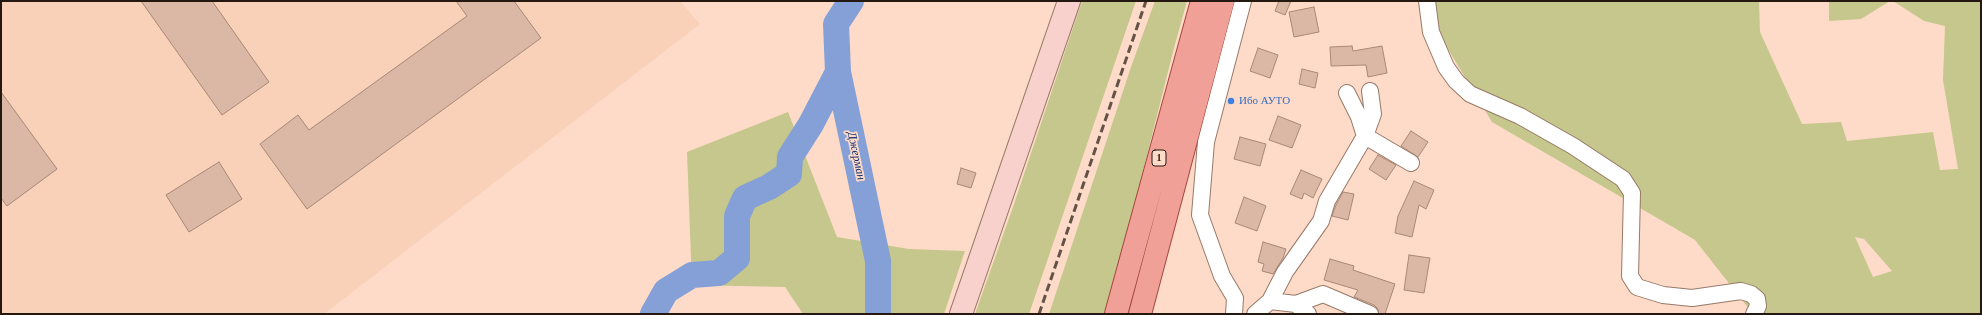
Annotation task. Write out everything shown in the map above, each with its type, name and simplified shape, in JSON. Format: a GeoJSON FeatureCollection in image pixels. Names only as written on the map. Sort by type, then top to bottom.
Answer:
{"type":"FeatureCollection","features":[{"type":"Feature","properties":{"kind":"main road"},"geometry":{"type":"LineString","coordinates":[[961,314],[1069,1]]}},
{"type":"Feature","properties":{"kind":"main road","name":"1"},"geometry":{"type":"LineString","coordinates":[[1116,314],[1202,1]]}},
{"type":"Feature","properties":{"kind":"main road","name":"1"},"geometry":{"type":"LineString","coordinates":[[1140,314],[1223,1]]}},
{"type":"Feature","properties":{"kind":"street"},"geometry":{"type":"LineString","coordinates":[[1234,314],[1235,298],[1222,276],[1200,215],[1206,142],[1243,1]]}},
{"type":"Feature","properties":{"kind":"street"},"geometry":{"type":"LineString","coordinates":[[1427,1],[1431,32],[1446,67],[1456,81],[1470,94],[1520,116],[1573,146],[1623,180],[1632,193],[1630,276],[1637,287],[1663,295],[1692,298],[1741,291],[1751,294],[1757,299],[1758,306],[1754,314]]}},
{"type":"Feature","properties":{"kind":"street"},"geometry":{"type":"LineString","coordinates":[[1255,314],[1270,301],[1285,272],[1321,221],[1327,201],[1364,136],[1373,114],[1370,90]]}},
{"type":"Feature","properties":{"kind":"street"},"geometry":{"type":"LineString","coordinates":[[1348,93],[1359,117],[1364,136],[1411,163]]}},
{"type":"Feature","properties":{"kind":"street"},"geometry":{"type":"LineString","coordinates":[[1270,301],[1296,304],[1323,294],[1346,293]]}},
{"type":"Feature","properties":{"kind":"street"},"geometry":{"type":"LineString","coordinates":[[1323,294],[1370,314]]}},
{"type":"Feature","properties":{"kind":"street"},"geometry":{"type":"LineString","coordinates":[[1296,304],[1308,314]]}},
{"type":"Feature","properties":{"kind":"shaded area"},"geometry":{"type":"Polygon","coordinates":[[[1,1],[680,1],[700,24],[324,314],[1,314],[1,1]]]}},
{"type":"Feature","properties":{"kind":"green space"},"geometry":{"type":"Polygon","coordinates":[[[1082,1],[1136,1],[1029,314],[975,314],[1012,210],[1082,1]]]}},
{"type":"Feature","properties":{"kind":"green space"},"geometry":{"type":"Polygon","coordinates":[[[1155,1],[1187,1],[1107,314],[1049,314],[1131,67],[1155,1]]]}},
{"type":"Feature","properties":{"kind":"green space"},"geometry":{"type":"Polygon","coordinates":[[[1419,1],[1759,1],[1760,32],[1802,124],[1841,122],[1847,141],[1933,132],[1940,170],[1958,169],[1943,80],[1945,26],[1924,21],[1893,1],[1981,1],[1981,314],[1753,314],[1695,240],[1492,122],[1419,1]],[[1855,237],[1873,277],[1892,271],[1864,239],[1855,237]]]}},
{"type":"Feature","properties":{"kind":"green space"},"geometry":{"type":"Polygon","coordinates":[[[1829,1],[1890,1],[1861,19],[1829,21],[1829,1]]]}},
{"type":"Feature","properties":{"kind":"green space"},"geometry":{"type":"Polygon","coordinates":[[[788,112],[837,237],[909,249],[965,251],[944,314],[803,314],[785,287],[692,285],[687,152],[788,112]]]}},
{"type":"Feature","properties":{"kind":"building"},"geometry":{"type":"Polygon","coordinates":[[[141,1],[212,1],[269,82],[222,115],[141,1]]]}},
{"type":"Feature","properties":{"kind":"building"},"geometry":{"type":"Polygon","coordinates":[[[456,1],[514,1],[541,38],[307,209],[260,144],[298,115],[309,130],[467,16],[456,1]]]}},
{"type":"Feature","properties":{"kind":"building"},"geometry":{"type":"Polygon","coordinates":[[[1279,1],[1291,1],[1285,15],[1275,11],[1279,1]]]}},
{"type":"Feature","properties":{"kind":"building"},"geometry":{"type":"Polygon","coordinates":[[[1314,7],[1319,32],[1294,37],[1289,12],[1314,7]]]}},
{"type":"Feature","properties":{"kind":"building"},"geometry":{"type":"Polygon","coordinates":[[[1352,46],[1353,51],[1382,46],[1387,73],[1368,77],[1366,65],[1331,66],[1330,47],[1352,46]]]}},
{"type":"Feature","properties":{"kind":"building"},"geometry":{"type":"Polygon","coordinates":[[[1258,48],[1278,55],[1270,78],[1250,71],[1258,48]]]}},
{"type":"Feature","properties":{"kind":"building"},"geometry":{"type":"Polygon","coordinates":[[[1302,69],[1318,73],[1315,88],[1299,84],[1302,69]]]}},
{"type":"Feature","properties":{"kind":"building"},"geometry":{"type":"Polygon","coordinates":[[[1,92],[57,169],[7,206],[1,198],[1,92]]]}},
{"type":"Feature","properties":{"kind":"building"},"geometry":{"type":"Polygon","coordinates":[[[1278,116],[1301,125],[1292,148],[1269,140],[1278,116]]]}},
{"type":"Feature","properties":{"kind":"building"},"geometry":{"type":"Polygon","coordinates":[[[1411,131],[1428,142],[1418,157],[1401,146],[1411,131]]]}},
{"type":"Feature","properties":{"kind":"building"},"geometry":{"type":"Polygon","coordinates":[[[1240,137],[1266,144],[1260,166],[1234,159],[1240,137]]]}},
{"type":"Feature","properties":{"kind":"building"},"geometry":{"type":"Polygon","coordinates":[[[1378,155],[1396,165],[1386,180],[1369,169],[1378,155]]]}},
{"type":"Feature","properties":{"kind":"building"},"geometry":{"type":"Polygon","coordinates":[[[219,162],[242,199],[189,232],[166,195],[219,162]]]}},
{"type":"Feature","properties":{"kind":"building"},"geometry":{"type":"Polygon","coordinates":[[[961,168],[976,173],[971,188],[957,184],[961,168]]]}},
{"type":"Feature","properties":{"kind":"building"},"geometry":{"type":"Polygon","coordinates":[[[1301,170],[1322,179],[1313,198],[1304,193],[1302,199],[1290,194],[1301,170]]]}},
{"type":"Feature","properties":{"kind":"building"},"geometry":{"type":"Polygon","coordinates":[[[1414,181],[1434,190],[1426,209],[1419,205],[1412,237],[1395,233],[1398,216],[1414,181]]]}},
{"type":"Feature","properties":{"kind":"building"},"geometry":{"type":"Polygon","coordinates":[[[1343,192],[1354,194],[1348,220],[1332,216],[1343,192]]]}},
{"type":"Feature","properties":{"kind":"building"},"geometry":{"type":"Polygon","coordinates":[[[1244,197],[1266,206],[1257,231],[1235,223],[1244,197]]]}},
{"type":"Feature","properties":{"kind":"building"},"geometry":{"type":"Polygon","coordinates":[[[1263,242],[1286,249],[1283,258],[1273,274],[1262,271],[1264,264],[1258,262],[1263,242]]]}},
{"type":"Feature","properties":{"kind":"building"},"geometry":{"type":"Polygon","coordinates":[[[1409,255],[1430,258],[1424,293],[1404,290],[1409,255]]]}},
{"type":"Feature","properties":{"kind":"building"},"geometry":{"type":"Polygon","coordinates":[[[1330,259],[1354,266],[1353,270],[1395,284],[1385,314],[1379,314],[1378,309],[1374,305],[1354,297],[1358,290],[1324,280],[1330,259]]]}},
{"type":"Feature","properties":{"kind":"waterway","name":"Джерман"},"geometry":{"type":"LineString","coordinates":[[851,1],[836,24],[838,72],[878,261],[878,314]]}},
{"type":"Feature","properties":{"kind":"waterway"},"geometry":{"type":"LineString","coordinates":[[653,314],[666,291],[692,275],[719,273],[737,258],[737,216],[745,198],[769,187],[789,174],[790,157],[811,124],[838,72]]}},
{"type":"Feature","properties":{"kind":"railway"},"geometry":{"type":"LineString","coordinates":[[1039,314],[1146,1]]}},
{"type":"Feature","properties":{"kind":"place","name":"Ибо АУТО"},"geometry":{"type":"Point","coordinates":[1231,101]}}]}
